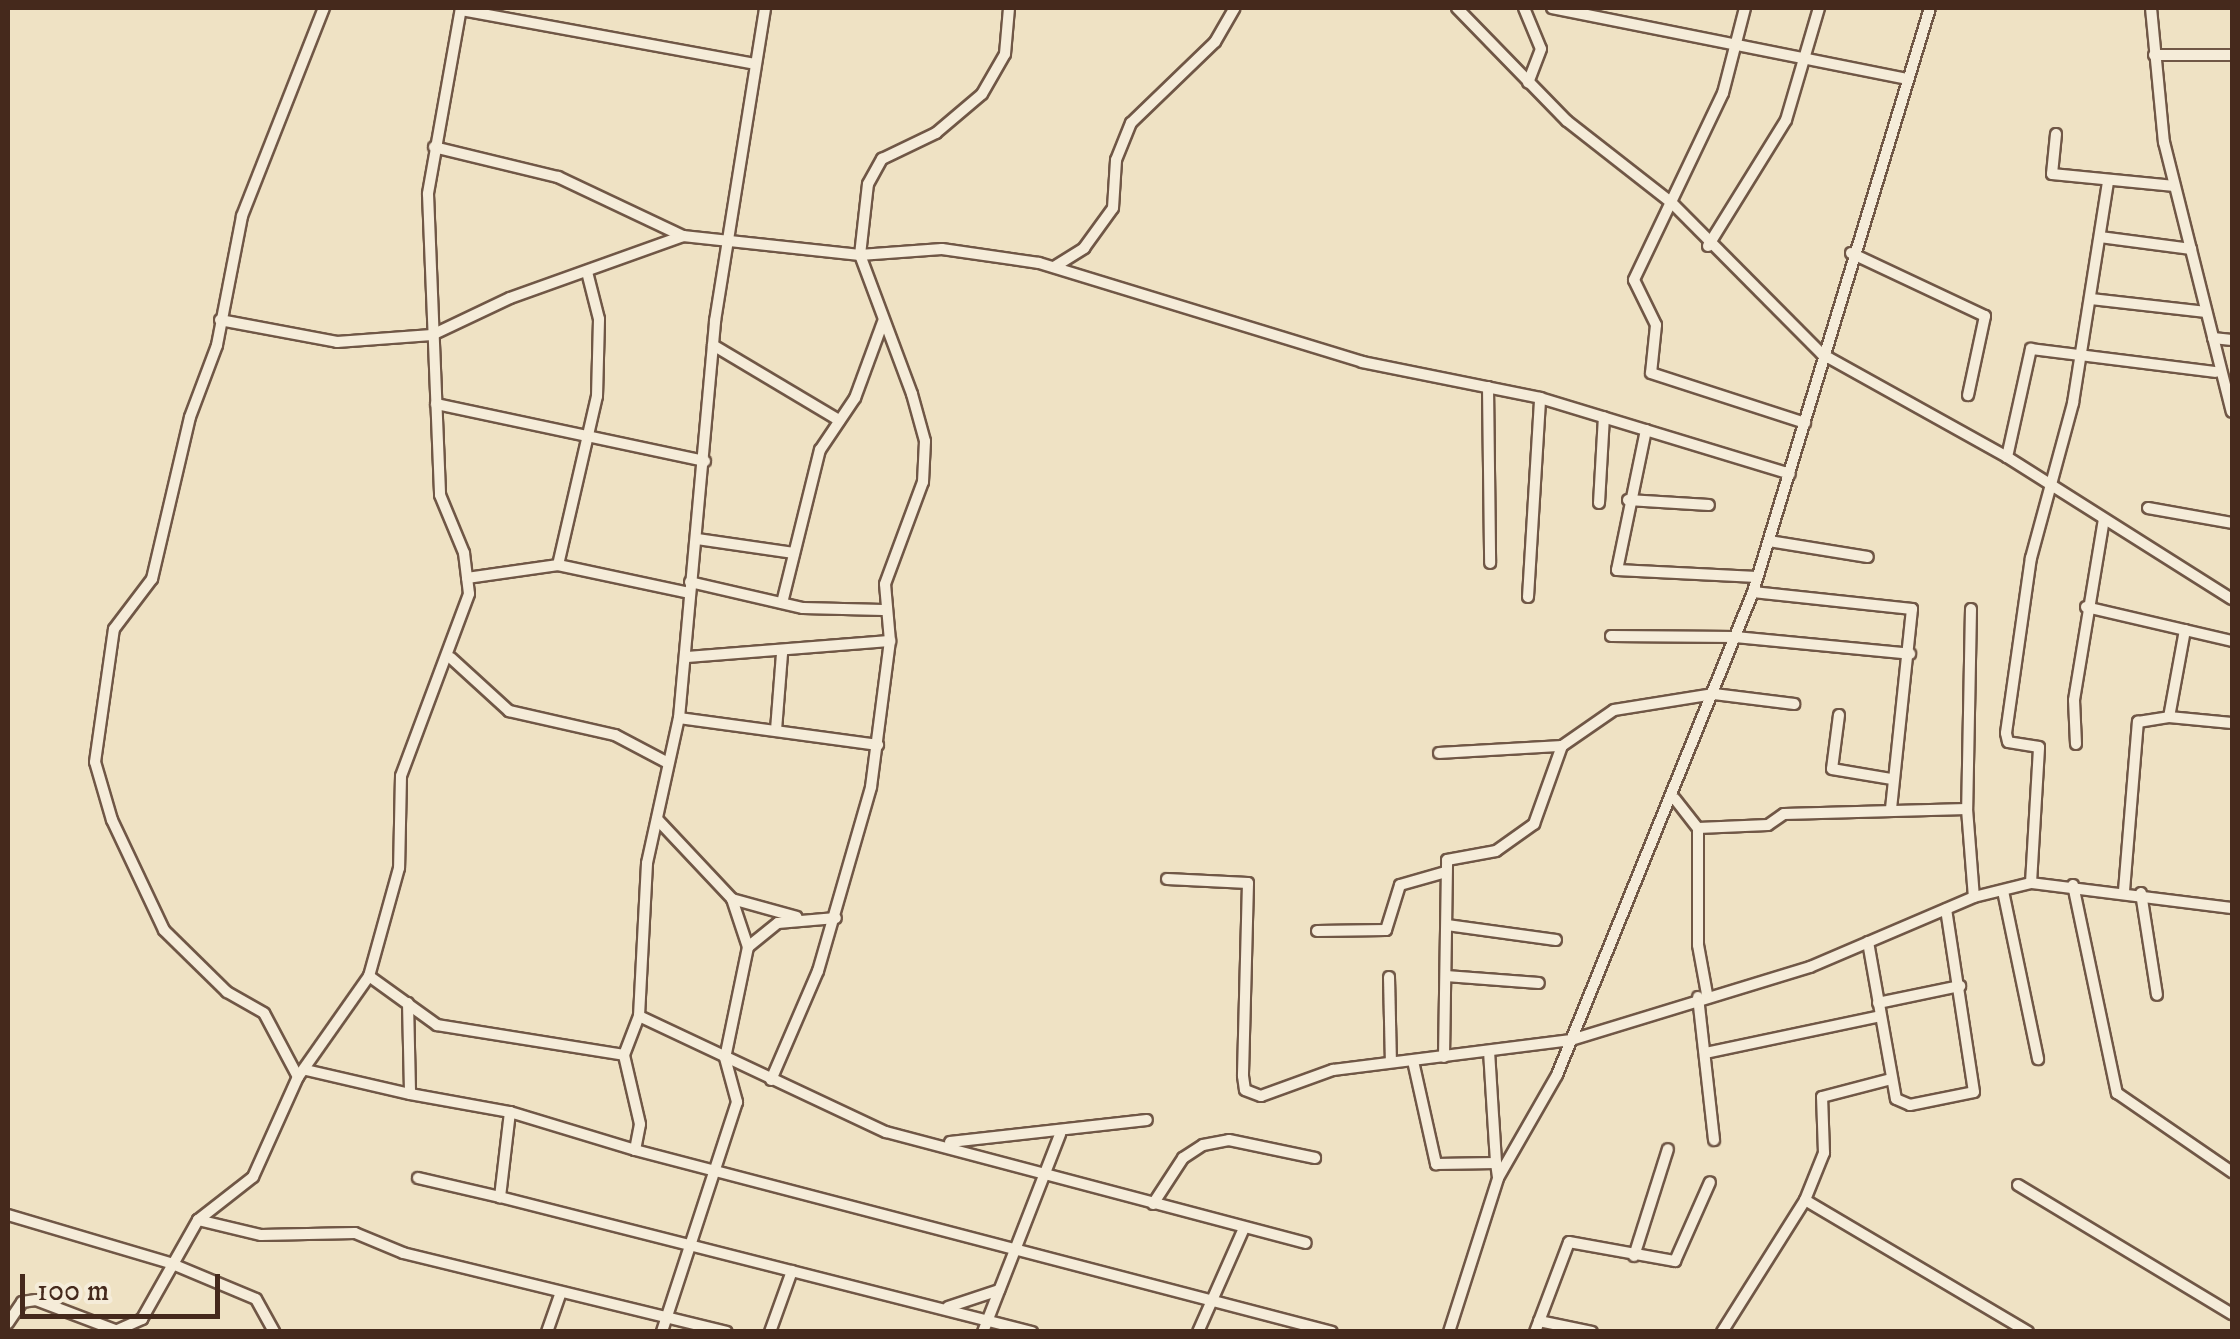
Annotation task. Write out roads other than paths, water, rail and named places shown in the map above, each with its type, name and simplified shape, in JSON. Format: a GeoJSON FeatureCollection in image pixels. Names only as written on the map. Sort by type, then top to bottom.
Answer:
{"type":"FeatureCollection","features":[{"type":"Feature","properties":{"kind":"street"},"geometry":{"type":"LineString","coordinates":[[324,8],[242,216],[220,320],[152,578],[114,630],[95,762],[112,820],[164,930],[227,992],[264,1013],[302,1073],[510,1112],[714,1174],[1332,1332]]}},
{"type":"Feature","properties":{"kind":"street"},"geometry":{"type":"LineString","coordinates":[[635,1150],[640,1124],[624,1055],[639,1016],[646,863],[679,718],[713,345],[751,62],[766,8]]}},
{"type":"Feature","properties":{"kind":"street"},"geometry":{"type":"LineString","coordinates":[[771,1080],[836,918],[878,746],[890,641],[883,610],[884,584],[922,482],[924,442],[860,255],[872,170],[936,133],[982,94],[1005,54],[1009,8]]}},
{"type":"Feature","properties":{"kind":"street"},"geometry":{"type":"LineString","coordinates":[[1054,266],[1084,248],[1113,208],[1116,160],[1132,123],[1215,42],[1236,8]]}},
{"type":"Feature","properties":{"kind":"street"},"geometry":{"type":"LineString","coordinates":[[1456,8],[1528,84],[1672,202],[1708,246],[1822,354],[2006,457],[2232,598]]}},
{"type":"Feature","properties":{"kind":"street"},"geometry":{"type":"LineString","coordinates":[[1524,8],[1542,49],[1528,84]]}},
{"type":"Feature","properties":{"kind":"street"},"geometry":{"type":"LineString","coordinates":[[1552,8],[1803,62],[1908,79]]}},
{"type":"Feature","properties":{"kind":"street"},"geometry":{"type":"LineString","coordinates":[[1745,8],[1736,46],[1672,202],[1634,268],[1656,325],[1648,369],[1805,423]]}},
{"type":"Feature","properties":{"kind":"street"},"geometry":{"type":"LineString","coordinates":[[1708,246],[1764,167],[1819,8]]}},
{"type":"Feature","properties":{"kind":"street"},"geometry":{"type":"LineString","coordinates":[[1449,1332],[1498,1178],[1570,1040],[1675,799],[1758,577],[1852,253],[1930,8]]}},
{"type":"Feature","properties":{"kind":"street"},"geometry":{"type":"LineString","coordinates":[[2151,8],[2154,55],[2174,186],[2213,338],[2216,372],[2232,412]]}},
{"type":"Feature","properties":{"kind":"street"},"geometry":{"type":"LineString","coordinates":[[8,1324],[22,1302],[36,1300],[114,1331],[142,1319],[170,1262],[198,1220],[266,1158],[302,1073],[369,976],[400,868],[401,776],[451,658],[467,578],[440,495],[432,335],[434,147],[461,9],[751,62]]}},
{"type":"Feature","properties":{"kind":"street"},"geometry":{"type":"LineString","coordinates":[[2154,55],[2232,55]]}},
{"type":"Feature","properties":{"kind":"street"},"geometry":{"type":"LineString","coordinates":[[2056,134],[2052,174],[2174,186]]}},
{"type":"Feature","properties":{"kind":"street"},"geometry":{"type":"LineString","coordinates":[[434,147],[558,177],[683,236],[860,255],[942,249],[1054,266],[1362,362],[1540,398],[1790,474]]}},
{"type":"Feature","properties":{"kind":"street"},"geometry":{"type":"LineString","coordinates":[[2032,883],[2039,747],[2006,741],[2031,558],[2082,358],[2108,181]]}},
{"type":"Feature","properties":{"kind":"street"},"geometry":{"type":"LineString","coordinates":[[220,320],[337,342],[432,335],[683,236]]}},
{"type":"Feature","properties":{"kind":"street"},"geometry":{"type":"LineString","coordinates":[[2100,237],[2190,250]]}},
{"type":"Feature","properties":{"kind":"street"},"geometry":{"type":"LineString","coordinates":[[1852,253],[1985,316],[1968,395]]}},
{"type":"Feature","properties":{"kind":"street"},"geometry":{"type":"LineString","coordinates":[[558,565],[601,353],[587,272]]}},
{"type":"Feature","properties":{"kind":"street"},"geometry":{"type":"LineString","coordinates":[[2090,300],[2206,312]]}},
{"type":"Feature","properties":{"kind":"street"},"geometry":{"type":"LineString","coordinates":[[782,603],[820,450],[839,420],[883,322]]}},
{"type":"Feature","properties":{"kind":"street"},"geometry":{"type":"LineString","coordinates":[[2213,338],[2232,340]]}},
{"type":"Feature","properties":{"kind":"street"},"geometry":{"type":"LineString","coordinates":[[713,345],[839,420]]}},
{"type":"Feature","properties":{"kind":"street"},"geometry":{"type":"LineString","coordinates":[[2006,457],[2030,349],[2216,372]]}},
{"type":"Feature","properties":{"kind":"street"},"geometry":{"type":"LineString","coordinates":[[1488,387],[1490,563]]}},
{"type":"Feature","properties":{"kind":"street"},"geometry":{"type":"LineString","coordinates":[[1528,597],[1540,398]]}},
{"type":"Feature","properties":{"kind":"street"},"geometry":{"type":"LineString","coordinates":[[436,404],[586,442],[705,461]]}},
{"type":"Feature","properties":{"kind":"street"},"geometry":{"type":"LineString","coordinates":[[1599,503],[1604,417]]}},
{"type":"Feature","properties":{"kind":"street"},"geometry":{"type":"LineString","coordinates":[[1646,430],[1628,500],[1617,570],[1758,577]]}},
{"type":"Feature","properties":{"kind":"street"},"geometry":{"type":"LineString","coordinates":[[1628,500],[1709,505]]}},
{"type":"Feature","properties":{"kind":"street"},"geometry":{"type":"LineString","coordinates":[[2148,508],[2232,523]]}},
{"type":"Feature","properties":{"kind":"street"},"geometry":{"type":"LineString","coordinates":[[2076,744],[2086,607],[2104,519]]}},
{"type":"Feature","properties":{"kind":"street"},"geometry":{"type":"LineString","coordinates":[[697,539],[794,553]]}},
{"type":"Feature","properties":{"kind":"street"},"geometry":{"type":"LineString","coordinates":[[1769,541],[1868,557]]}},
{"type":"Feature","properties":{"kind":"street"},"geometry":{"type":"LineString","coordinates":[[467,578],[558,565],[782,603],[883,610]]}},
{"type":"Feature","properties":{"kind":"street"},"geometry":{"type":"LineString","coordinates":[[1752,592],[1912,609],[1891,810]]}},
{"type":"Feature","properties":{"kind":"street"},"geometry":{"type":"LineString","coordinates":[[2086,607],[2232,641]]}},
{"type":"Feature","properties":{"kind":"street"},"geometry":{"type":"LineString","coordinates":[[1970,609],[1967,809],[1974,897]]}},
{"type":"Feature","properties":{"kind":"street"},"geometry":{"type":"LineString","coordinates":[[2170,718],[2186,630]]}},
{"type":"Feature","properties":{"kind":"street"},"geometry":{"type":"LineString","coordinates":[[1611,636],[1735,637],[1910,654]]}},
{"type":"Feature","properties":{"kind":"street"},"geometry":{"type":"LineString","coordinates":[[686,657],[782,653],[890,641]]}},
{"type":"Feature","properties":{"kind":"street"},"geometry":{"type":"LineString","coordinates":[[776,730],[782,653]]}},
{"type":"Feature","properties":{"kind":"street"},"geometry":{"type":"LineString","coordinates":[[451,658],[508,711],[615,735],[668,764]]}},
{"type":"Feature","properties":{"kind":"street"},"geometry":{"type":"LineString","coordinates":[[1439,753],[1562,746],[1614,710],[1714,694],[1794,704]]}},
{"type":"Feature","properties":{"kind":"street"},"geometry":{"type":"LineString","coordinates":[[1839,715],[1832,770],[1892,779]]}},
{"type":"Feature","properties":{"kind":"street"},"geometry":{"type":"LineString","coordinates":[[679,718],[878,746]]}},
{"type":"Feature","properties":{"kind":"street"},"geometry":{"type":"LineString","coordinates":[[2124,891],[2138,722],[2170,718],[2232,723]]}},
{"type":"Feature","properties":{"kind":"street"},"geometry":{"type":"LineString","coordinates":[[1444,1056],[1447,860],[1496,851],[1534,824],[1562,746]]}},
{"type":"Feature","properties":{"kind":"street"},"geometry":{"type":"LineString","coordinates":[[1675,799],[1698,828],[1698,945],[1714,1140]]}},
{"type":"Feature","properties":{"kind":"street"},"geometry":{"type":"LineString","coordinates":[[1698,828],[1768,826],[1784,814],[1967,809]]}},
{"type":"Feature","properties":{"kind":"street"},"geometry":{"type":"LineString","coordinates":[[656,818],[732,899],[748,947],[724,1058],[738,1102],[662,1332]]}},
{"type":"Feature","properties":{"kind":"street"},"geometry":{"type":"LineString","coordinates":[[1317,931],[1386,930],[1400,885],[1446,872]]}},
{"type":"Feature","properties":{"kind":"street"},"geometry":{"type":"LineString","coordinates":[[1167,879],[1248,883],[1245,1090],[1260,1096],[1333,1070],[1570,1040],[1702,995],[1810,967],[1974,897],[2032,883],[2141,893],[2232,908]]}},
{"type":"Feature","properties":{"kind":"street"},"geometry":{"type":"LineString","coordinates":[[2072,885],[2117,1093],[2232,1172]]}},
{"type":"Feature","properties":{"kind":"street"},"geometry":{"type":"LineString","coordinates":[[2004,891],[2038,1059]]}},
{"type":"Feature","properties":{"kind":"street"},"geometry":{"type":"LineString","coordinates":[[2141,893],[2158,995]]}},
{"type":"Feature","properties":{"kind":"street"},"geometry":{"type":"LineString","coordinates":[[732,899],[798,917],[836,918]]}},
{"type":"Feature","properties":{"kind":"street"},"geometry":{"type":"LineString","coordinates":[[1868,942],[1891,1079],[1902,1105],[1974,1092],[1946,909]]}},
{"type":"Feature","properties":{"kind":"street"},"geometry":{"type":"LineString","coordinates":[[748,947],[798,917]]}},
{"type":"Feature","properties":{"kind":"street"},"geometry":{"type":"LineString","coordinates":[[1447,925],[1556,940]]}},
{"type":"Feature","properties":{"kind":"street"},"geometry":{"type":"LineString","coordinates":[[369,976],[438,1026],[624,1055]]}},
{"type":"Feature","properties":{"kind":"street"},"geometry":{"type":"LineString","coordinates":[[1446,976],[1539,983]]}},
{"type":"Feature","properties":{"kind":"street"},"geometry":{"type":"LineString","coordinates":[[1389,977],[1391,1062]]}},
{"type":"Feature","properties":{"kind":"street"},"geometry":{"type":"LineString","coordinates":[[1878,1002],[1960,986]]}},
{"type":"Feature","properties":{"kind":"street"},"geometry":{"type":"LineString","coordinates":[[408,1003],[410,1094]]}},
{"type":"Feature","properties":{"kind":"street"},"geometry":{"type":"LineString","coordinates":[[639,1016],[886,1132],[946,1143],[1048,1178],[1306,1243]]}},
{"type":"Feature","properties":{"kind":"street"},"geometry":{"type":"LineString","coordinates":[[1706,1053],[1880,1016]]}},
{"type":"Feature","properties":{"kind":"street"},"geometry":{"type":"LineString","coordinates":[[1489,1051],[1498,1178]]}},
{"type":"Feature","properties":{"kind":"street"},"geometry":{"type":"LineString","coordinates":[[1413,1061],[1436,1164],[1496,1163]]}},
{"type":"Feature","properties":{"kind":"street"},"geometry":{"type":"LineString","coordinates":[[1722,1332],[1805,1200],[1824,1154],[1822,1096],[1891,1079]]}},
{"type":"Feature","properties":{"kind":"street"},"geometry":{"type":"LineString","coordinates":[[500,1196],[510,1112]]}},
{"type":"Feature","properties":{"kind":"street"},"geometry":{"type":"LineString","coordinates":[[946,1143],[1060,1134],[1147,1120]]}},
{"type":"Feature","properties":{"kind":"street"},"geometry":{"type":"LineString","coordinates":[[984,1332],[1048,1178],[1060,1134]]}},
{"type":"Feature","properties":{"kind":"street"},"geometry":{"type":"LineString","coordinates":[[1153,1204],[1183,1158],[1202,1144],[1229,1140],[1315,1158]]}},
{"type":"Feature","properties":{"kind":"street"},"geometry":{"type":"LineString","coordinates":[[1634,1256],[1668,1149]]}},
{"type":"Feature","properties":{"kind":"street"},"geometry":{"type":"LineString","coordinates":[[418,1178],[1032,1332]]}},
{"type":"Feature","properties":{"kind":"street"},"geometry":{"type":"LineString","coordinates":[[1592,1332],[1537,1326],[1569,1242],[1675,1261],[1710,1182]]}},
{"type":"Feature","properties":{"kind":"street"},"geometry":{"type":"LineString","coordinates":[[2018,1185],[2232,1314]]}},
{"type":"Feature","properties":{"kind":"street"},"geometry":{"type":"LineString","coordinates":[[1805,1200],[2028,1332]]}},
{"type":"Feature","properties":{"kind":"street"},"geometry":{"type":"LineString","coordinates":[[8,1215],[170,1262],[256,1299],[274,1332]]}},
{"type":"Feature","properties":{"kind":"street"},"geometry":{"type":"LineString","coordinates":[[198,1220],[261,1235],[355,1233],[403,1253],[726,1332]]}},
{"type":"Feature","properties":{"kind":"street"},"geometry":{"type":"LineString","coordinates":[[1198,1332],[1244,1228]]}},
{"type":"Feature","properties":{"kind":"street"},"geometry":{"type":"LineString","coordinates":[[770,1332],[792,1271]]}},
{"type":"Feature","properties":{"kind":"street"},"geometry":{"type":"LineString","coordinates":[[948,1308],[999,1290]]}},
{"type":"Feature","properties":{"kind":"street"},"geometry":{"type":"LineString","coordinates":[[547,1332],[561,1292]]}},
{"type":"Feature","properties":{"kind":"street"},"geometry":{"type":"LineString","coordinates":[[142,1319],[151,1332]]}},
{"type":"Feature","properties":{"kind":"street"},"geometry":{"type":"LineString","coordinates":[[2002,1332],[2009,1320]]}}]}
